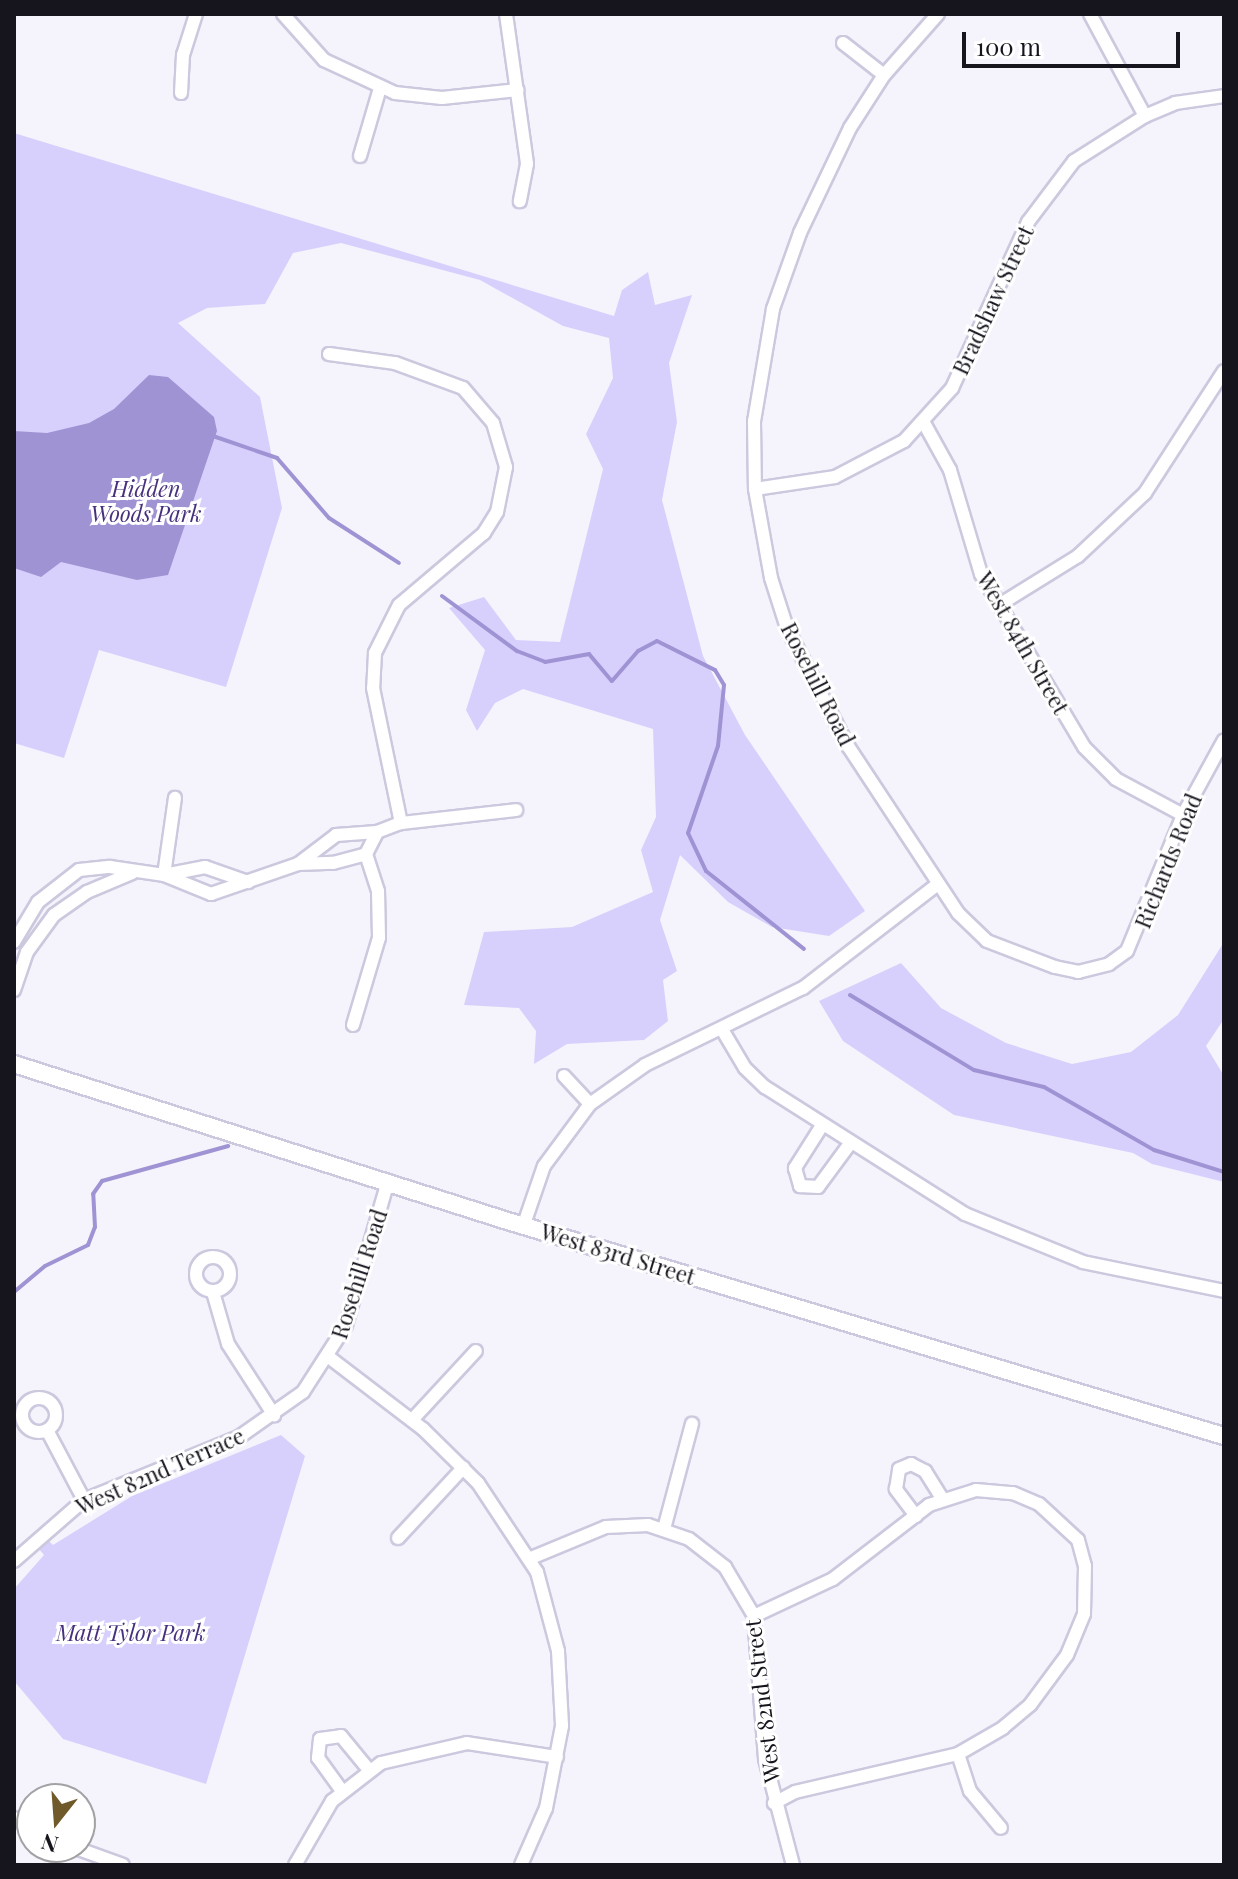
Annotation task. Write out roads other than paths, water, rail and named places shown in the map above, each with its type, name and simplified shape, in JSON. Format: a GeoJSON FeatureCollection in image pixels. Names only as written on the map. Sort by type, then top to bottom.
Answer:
{"type":"FeatureCollection","features":[{"type":"Feature","properties":{"kind":"street"},"geometry":{"type":"LineString","coordinates":[[181,93],[183,55],[196,14]]}},
{"type":"Feature","properties":{"kind":"street"},"geometry":{"type":"LineString","coordinates":[[283,14],[324,60],[380,88],[442,98],[518,90]]}},
{"type":"Feature","properties":{"kind":"street"},"geometry":{"type":"LineString","coordinates":[[506,14],[527,164],[520,201]]}},
{"type":"Feature","properties":{"kind":"street","name":"Rosehill Road"},"geometry":{"type":"LineString","coordinates":[[938,14],[884,75],[826,173],[773,309],[754,421],[755,489],[771,578],[814,688],[938,884]]}},
{"type":"Feature","properties":{"kind":"street"},"geometry":{"type":"LineString","coordinates":[[1090,14],[1145,116]]}},
{"type":"Feature","properties":{"kind":"street"},"geometry":{"type":"LineString","coordinates":[[843,43],[884,75]]}},
{"type":"Feature","properties":{"kind":"street"},"geometry":{"type":"LineString","coordinates":[[360,156],[380,88]]}},
{"type":"Feature","properties":{"kind":"street","name":"Bradshaw Street"},"geometry":{"type":"LineString","coordinates":[[755,489],[835,477],[866,465],[924,423],[952,388],[1049,190],[1099,139],[1175,103],[1224,96]]}},
{"type":"Feature","properties":{"kind":"street"},"geometry":{"type":"LineString","coordinates":[[329,354],[376,358],[442,378],[471,396],[493,423],[506,467],[497,512],[468,549],[413,591],[383,629],[374,676],[401,823]]}},
{"type":"Feature","properties":{"kind":"street"},"geometry":{"type":"LineString","coordinates":[[999,605],[1078,556],[1145,493],[1224,371]]}},
{"type":"Feature","properties":{"kind":"street","name":"West 84th Street"},"geometry":{"type":"LineString","coordinates":[[924,423],[950,470],[981,574],[1097,764],[1183,815]]}},
{"type":"Feature","properties":{"kind":"street","name":"Richards Road"},"geometry":{"type":"LineString","coordinates":[[938,884],[987,941],[1078,972],[1109,964],[1138,936],[1183,815],[1224,740]]}},
{"type":"Feature","properties":{"kind":"street"},"geometry":{"type":"LineString","coordinates":[[164,875],[175,798]]}},
{"type":"Feature","properties":{"kind":"street"},"geometry":{"type":"LineString","coordinates":[[164,875],[211,894],[298,864],[336,835],[377,832],[401,823],[516,810]]}},
{"type":"Feature","properties":{"kind":"street"},"geometry":{"type":"LineString","coordinates":[[353,1025],[379,938],[378,891],[366,854],[377,832]]}},
{"type":"Feature","properties":{"kind":"street"},"geometry":{"type":"LineString","coordinates":[[298,864],[333,863],[366,854]]}},
{"type":"Feature","properties":{"kind":"street"},"geometry":{"type":"LineString","coordinates":[[14,990],[21,953],[15,937],[38,902],[79,870],[110,867],[132,873],[164,875],[205,867],[248,882]]}},
{"type":"Feature","properties":{"kind":"street"},"geometry":{"type":"LineString","coordinates":[[21,953],[69,903],[132,873]]}},
{"type":"Feature","properties":{"kind":"street"},"geometry":{"type":"LineString","coordinates":[[524,1224],[544,1166],[590,1104],[645,1065],[723,1031],[803,988],[938,884]]}},
{"type":"Feature","properties":{"kind":"street"},"geometry":{"type":"LineString","coordinates":[[723,1031],[745,1068],[821,1127],[928,1194],[1026,1243],[1224,1291]]}},
{"type":"Feature","properties":{"kind":"street","name":"West 83rd Street"},"geometry":{"type":"LineString","coordinates":[[14,1064],[524,1224],[1224,1436]]}},
{"type":"Feature","properties":{"kind":"street"},"geometry":{"type":"LineString","coordinates":[[564,1076],[590,1104]]}},
{"type":"Feature","properties":{"kind":"street"},"geometry":{"type":"LineString","coordinates":[[821,1127],[795,1168],[800,1186],[818,1187],[849,1145]]}},
{"type":"Feature","properties":{"kind":"street","name":"Rosehill Road"},"geometry":{"type":"LineString","coordinates":[[388,1181],[346,1325],[330,1358],[412,1420],[463,1468],[497,1505],[531,1558],[558,1651],[563,1702],[557,1757],[546,1808],[521,1865]]}},
{"type":"Feature","properties":{"kind":"street"},"geometry":{"type":"LineString","coordinates":[[213,1292],[228,1344],[274,1415]]}},
{"type":"Feature","properties":{"kind":"street"},"geometry":{"type":"LineString","coordinates":[[412,1420],[476,1351]]}},
{"type":"Feature","properties":{"kind":"street","name":"West 82nd Terrace"},"geometry":{"type":"LineString","coordinates":[[14,1561],[84,1500],[239,1437],[274,1415],[303,1392],[330,1358]]}},
{"type":"Feature","properties":{"kind":"street"},"geometry":{"type":"LineString","coordinates":[[664,1529],[692,1424]]}},
{"type":"Feature","properties":{"kind":"street"},"geometry":{"type":"LineString","coordinates":[[47,1430],[84,1500]]}},
{"type":"Feature","properties":{"kind":"street"},"geometry":{"type":"LineString","coordinates":[[916,1516],[896,1489],[899,1469],[911,1464],[925,1471],[943,1500]]}},
{"type":"Feature","properties":{"kind":"street"},"geometry":{"type":"LineString","coordinates":[[398,1538],[463,1468]]}},
{"type":"Feature","properties":{"kind":"street"},"geometry":{"type":"LineString","coordinates":[[754,1616],[833,1579],[916,1516],[943,1500],[976,1490],[1013,1493],[1039,1504],[1078,1540],[1086,1601],[1067,1655],[1030,1705],[958,1754],[795,1792],[774,1803]]}},
{"type":"Feature","properties":{"kind":"street","name":"West 82nd Street"},"geometry":{"type":"LineString","coordinates":[[531,1558],[606,1527],[664,1529],[725,1567],[754,1616],[774,1803],[793,1865]]}},
{"type":"Feature","properties":{"kind":"street"},"geometry":{"type":"LineString","coordinates":[[1078,1540],[1091,1532]]}},
{"type":"Feature","properties":{"kind":"street"},"geometry":{"type":"LineString","coordinates":[[342,1791],[318,1758],[320,1739],[341,1736],[369,1770]]}},
{"type":"Feature","properties":{"kind":"street"},"geometry":{"type":"LineString","coordinates":[[295,1865],[309,1833],[342,1791],[369,1770],[446,1744],[557,1757]]}},
{"type":"Feature","properties":{"kind":"street"},"geometry":{"type":"LineString","coordinates":[[958,1754],[970,1791],[1001,1828]]}},
{"type":"Feature","properties":{"kind":"street"},"geometry":{"type":"LineString","coordinates":[[96,1855],[123,1865]]}},
{"type":"Feature","properties":{"kind":"waterway"},"geometry":{"type":"LineString","coordinates":[[210,435],[277,458],[329,518],[399,563]]}},
{"type":"Feature","properties":{"kind":"waterway"},"geometry":{"type":"LineString","coordinates":[[442,596],[517,651],[545,662],[589,654],[612,681],[638,651],[657,641],[715,670],[724,685],[718,746],[688,833],[706,871],[804,949]]}},
{"type":"Feature","properties":{"kind":"waterway"},"geometry":{"type":"LineString","coordinates":[[850,995],[974,1070],[1044,1087],[1154,1150],[1224,1172]]}},
{"type":"Feature","properties":{"kind":"waterway"},"geometry":{"type":"LineString","coordinates":[[14,1292],[45,1266],[88,1245],[95,1227],[93,1194],[102,1181],[228,1146]]}},
{"type":"Feature","properties":{"kind":"park label","name":"Hidden Woods Park"},"geometry":{"type":"Point","coordinates":[146,500]}},
{"type":"Feature","properties":{"kind":"park label","name":"Matt Tylor Park"},"geometry":{"type":"Point","coordinates":[131,1633]}}]}
